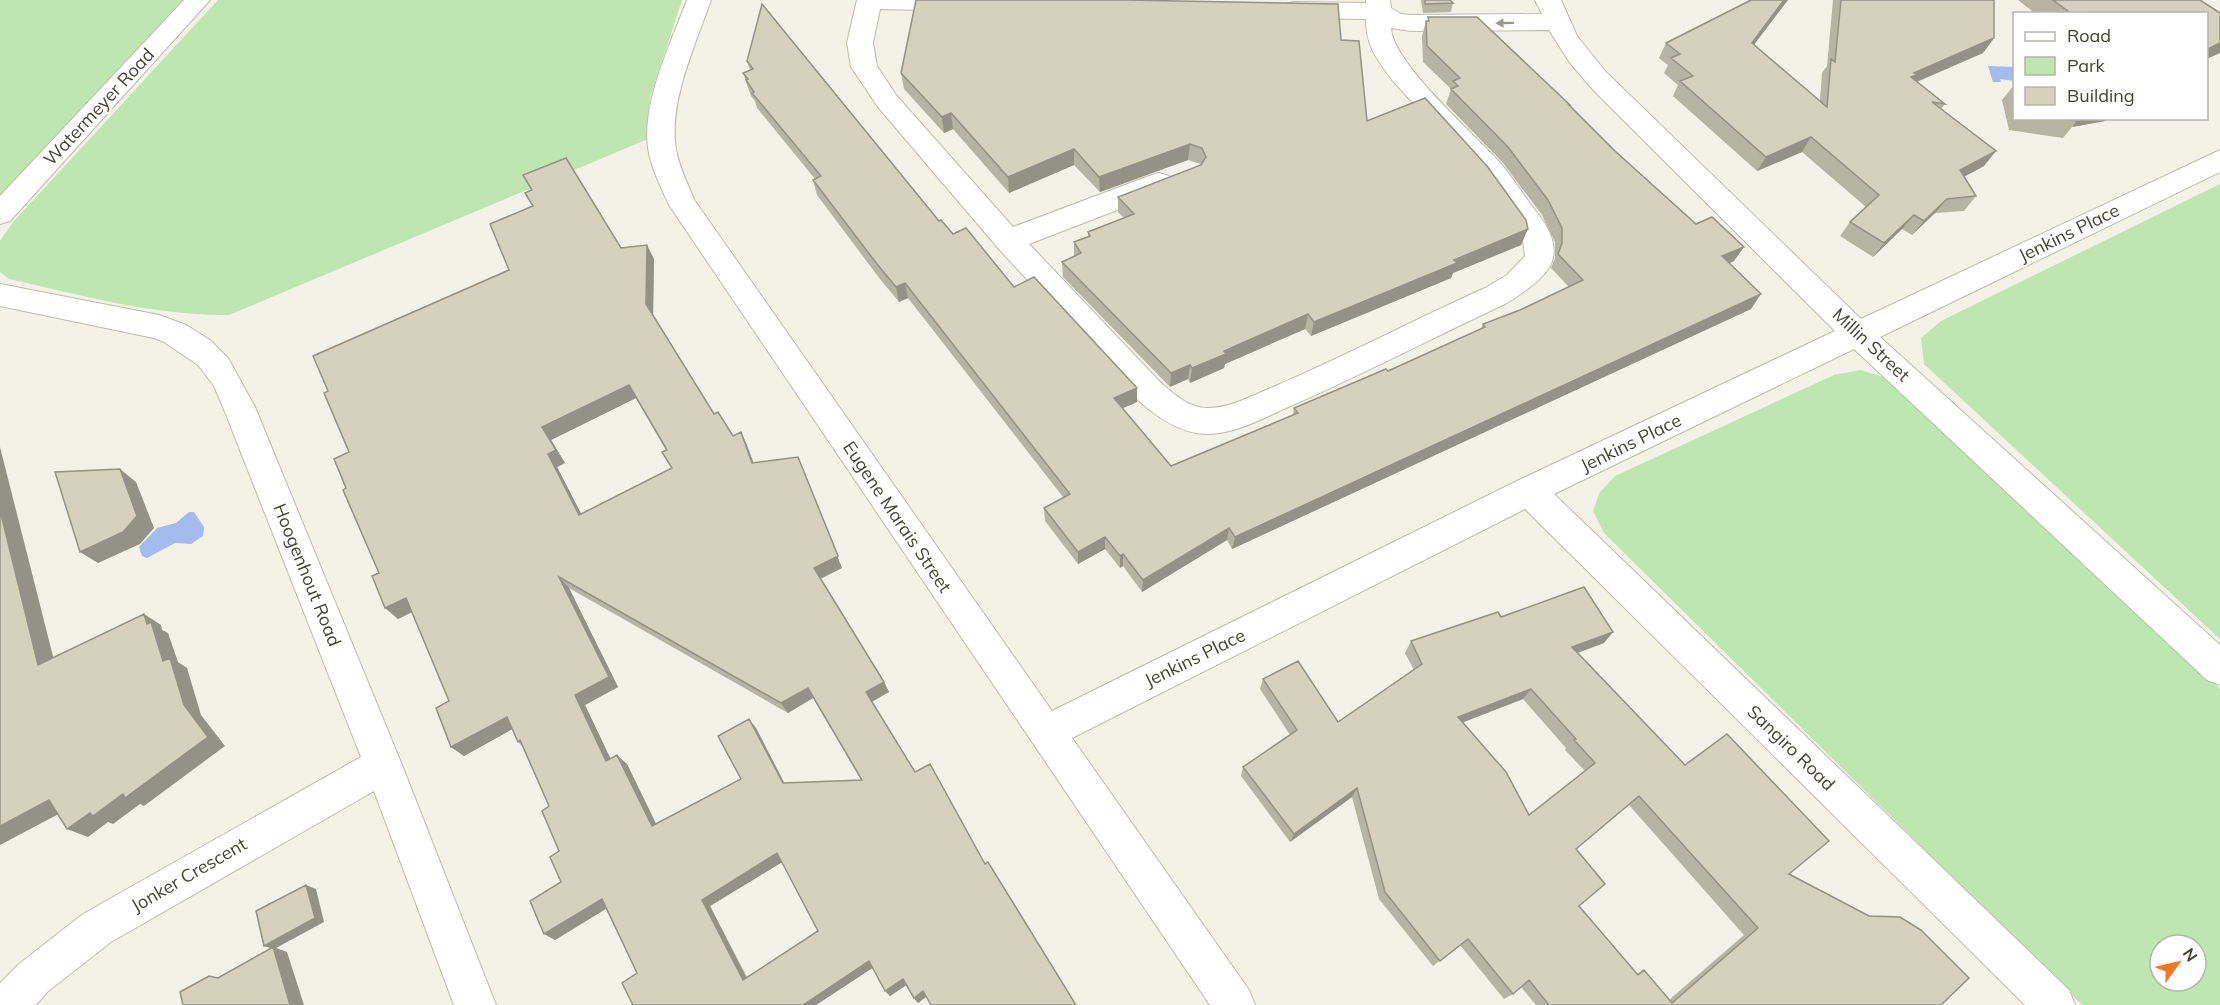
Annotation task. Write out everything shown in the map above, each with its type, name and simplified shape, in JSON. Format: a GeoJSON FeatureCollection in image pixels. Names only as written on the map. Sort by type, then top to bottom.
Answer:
{"type":"FeatureCollection","features":[{"type":"Feature","properties":{"kind":"street","name":"Watermeyer Road"},"geometry":{"type":"LineString","coordinates":[[0,214],[198,0]]}},
{"type":"Feature","properties":{"kind":"street","name":"Eugene Marais Street"},"geometry":{"type":"LineString","coordinates":[[699,0],[674,73],[662,122],[662,146],[668,171],[683,205],[1234,1005]]}},
{"type":"Feature","properties":{"kind":"street"},"geometry":{"type":"LineString","coordinates":[[985,4],[869,0],[860,43],[864,67],[887,101],[1008,240],[1150,392],[1171,411],[1188,419],[1207,421],[1231,417],[1296,390],[1495,296],[1517,283],[1539,259],[1539,243],[1535,231],[1493,173],[1402,75],[1389,57],[1380,39],[1386,4]]}},
{"type":"Feature","properties":{"kind":"street"},"geometry":{"type":"LineString","coordinates":[[1386,4],[1395,21],[1411,23],[1551,7]]}},
{"type":"Feature","properties":{"kind":"street"},"geometry":{"type":"LineString","coordinates":[[1274,10],[1386,4]]}},
{"type":"Feature","properties":{"kind":"street","name":"Millin Street"},"geometry":{"type":"LineString","coordinates":[[1551,7],[1583,63],[1605,87],[1857,334],[2220,668]]}},
{"type":"Feature","properties":{"kind":"street","name":"Jenkins Place"},"geometry":{"type":"LineString","coordinates":[[1045,733],[1529,491],[2220,160]]}},
{"type":"Feature","properties":{"kind":"street"},"geometry":{"type":"LineString","coordinates":[[1008,240],[1179,176]]}},
{"type":"Feature","properties":{"kind":"street","name":"Hoogenhout Road"},"geometry":{"type":"LineString","coordinates":[[0,295],[50,303],[159,327],[184,336],[213,359],[228,382],[239,407],[383,765],[475,1005]]}},
{"type":"Feature","properties":{"kind":"street","name":"Sangiro Road"},"geometry":{"type":"LineString","coordinates":[[1529,491],[2054,1005]]}},
{"type":"Feature","properties":{"kind":"street","name":"Jonker Crescent"},"geometry":{"type":"LineString","coordinates":[[8,1005],[33,978],[97,928],[383,765]]}},
{"type":"Feature","properties":{"kind":"green space"},"geometry":{"type":"Polygon","coordinates":[[[0,0],[187,0],[0,197],[0,0]]]}},
{"type":"Feature","properties":{"kind":"green space"},"geometry":{"type":"Polygon","coordinates":[[[218,0],[682,0],[650,98],[648,139],[229,315],[146,308],[9,279],[0,272],[0,241],[13,222],[218,0]]]}},
{"type":"Feature","properties":{"kind":"green space"},"geometry":{"type":"Polygon","coordinates":[[[2220,184],[2220,639],[1924,364],[1921,338],[1941,321],[2220,184]]]}},
{"type":"Feature","properties":{"kind":"green space"},"geometry":{"type":"Polygon","coordinates":[[[1861,370],[1886,378],[1909,393],[2220,689],[2220,1005],[2082,1005],[1604,533],[1593,511],[1600,492],[1615,476],[1834,375],[1861,370]]]}},
{"type":"Feature","properties":{"kind":"water"},"geometry":{"type":"Polygon","coordinates":[[[1988,66],[2013,67],[2013,81],[2000,79],[2001,82],[1993,82],[1988,66]]]}},
{"type":"Feature","properties":{"kind":"water"},"geometry":{"type":"Polygon","coordinates":[[[189,512],[194,512],[204,527],[203,536],[191,544],[175,543],[147,558],[142,556],[139,547],[157,528],[176,523],[189,512]]]}},
{"type":"Feature","properties":{"kind":"building"},"geometry":{"type":"Polygon","coordinates":[[[916,0],[1125,0],[1338,4],[1341,40],[1359,41],[1367,121],[1425,98],[1487,166],[1526,220],[1528,229],[1454,260],[1457,263],[1314,322],[1308,314],[1224,351],[1226,354],[1192,368],[1190,365],[1171,373],[1062,262],[1081,253],[1074,242],[1090,236],[1088,232],[1134,214],[1118,197],[1201,165],[1206,157],[1202,148],[1190,144],[1099,177],[1074,149],[1008,177],[951,113],[942,117],[901,73],[916,0]]]}},
{"type":"Feature","properties":{"kind":"building"},"geometry":{"type":"Polygon","coordinates":[[[1425,0],[1450,0],[1453,3],[1425,4],[1425,0]]]}},
{"type":"Feature","properties":{"kind":"building"},"geometry":{"type":"Polygon","coordinates":[[[1751,0],[1784,0],[1752,43],[1827,107],[1831,59],[1835,62],[1841,0],[1994,0],[1994,38],[1914,73],[1917,75],[1911,77],[1945,104],[1932,102],[1996,151],[1960,170],[1976,196],[1947,199],[1924,221],[1914,215],[1884,243],[1850,222],[1879,195],[1811,137],[1766,157],[1680,81],[1693,76],[1671,58],[1680,54],[1666,43],[1751,0]]]}},
{"type":"Feature","properties":{"kind":"building"},"geometry":{"type":"Polygon","coordinates":[[[2053,0],[2200,0],[2220,13],[2220,43],[2208,49],[2208,12],[2069,12],[2053,0]]]}},
{"type":"Feature","properties":{"kind":"building"},"geometry":{"type":"Polygon","coordinates":[[[762,4],[939,221],[941,220],[953,234],[966,228],[1014,287],[1034,277],[1137,388],[1114,398],[1171,466],[1298,413],[1294,408],[1386,369],[1388,371],[1485,327],[1483,324],[1520,310],[1583,280],[1558,254],[1562,243],[1562,228],[1548,200],[1508,147],[1451,89],[1458,86],[1453,81],[1460,78],[1427,46],[1426,21],[1429,21],[1428,17],[1477,17],[1615,151],[1696,224],[1712,217],[1744,247],[1722,256],[1761,294],[1235,537],[1229,528],[1143,580],[1123,554],[1120,556],[1105,537],[1078,552],[1044,508],[1070,494],[905,283],[896,287],[877,264],[813,180],[821,176],[752,93],[754,92],[743,73],[753,69],[747,61],[762,4]]]}},
{"type":"Feature","properties":{"kind":"building"},"geometry":{"type":"Polygon","coordinates":[[[566,158],[621,248],[647,245],[646,304],[714,414],[718,412],[733,436],[741,432],[752,463],[798,457],[838,556],[814,568],[884,682],[866,692],[915,772],[930,764],[985,864],[988,862],[1076,1005],[931,1005],[923,991],[914,998],[903,979],[885,991],[869,961],[803,1005],[633,1005],[622,983],[637,973],[602,899],[544,934],[530,901],[561,882],[550,857],[559,851],[542,811],[549,806],[520,740],[518,742],[507,717],[451,747],[436,708],[449,701],[406,598],[385,608],[372,576],[379,573],[343,490],[346,488],[334,459],[349,452],[324,393],[328,391],[313,356],[509,270],[490,224],[533,206],[525,193],[532,190],[523,175],[566,158]],[[629,385],[542,427],[556,450],[548,454],[579,515],[672,468],[662,452],[667,450],[629,385]],[[559,577],[609,677],[575,695],[606,761],[617,755],[652,826],[741,779],[718,736],[749,719],[783,783],[862,780],[808,688],[781,703],[559,577]],[[777,853],[702,900],[743,980],[818,931],[777,853]]]}},
{"type":"Feature","properties":{"kind":"building"},"geometry":{"type":"Polygon","coordinates":[[[120,469],[137,516],[123,532],[80,552],[55,472],[120,469]]]}},
{"type":"Feature","properties":{"kind":"building"},"geometry":{"type":"Polygon","coordinates":[[[0,510],[38,665],[144,614],[147,624],[151,622],[163,661],[170,658],[184,705],[208,737],[125,798],[123,794],[93,816],[90,813],[67,829],[49,800],[0,826],[0,510]]]}},
{"type":"Feature","properties":{"kind":"building"},"geometry":{"type":"Polygon","coordinates":[[[1584,587],[1613,632],[1572,647],[1685,765],[1727,734],[1829,841],[1789,874],[1869,916],[1900,917],[1921,930],[1969,978],[1941,1005],[1549,1005],[1529,980],[1513,994],[1468,939],[1440,961],[1385,892],[1357,788],[1294,834],[1243,767],[1297,730],[1263,679],[1298,661],[1338,722],[1422,664],[1411,641],[1498,612],[1501,617],[1584,587]],[[1531,689],[1458,717],[1506,772],[1529,815],[1595,763],[1531,689]],[[1639,796],[1576,849],[1605,884],[1579,906],[1638,975],[1644,970],[1672,1003],[1758,928],[1639,796]]]}},
{"type":"Feature","properties":{"kind":"building"},"geometry":{"type":"Polygon","coordinates":[[[306,885],[315,918],[264,946],[256,911],[306,885]]]}},
{"type":"Feature","properties":{"kind":"building"},"geometry":{"type":"Polygon","coordinates":[[[273,947],[290,1005],[183,1005],[180,992],[209,976],[218,978],[273,947]]]}}]}
